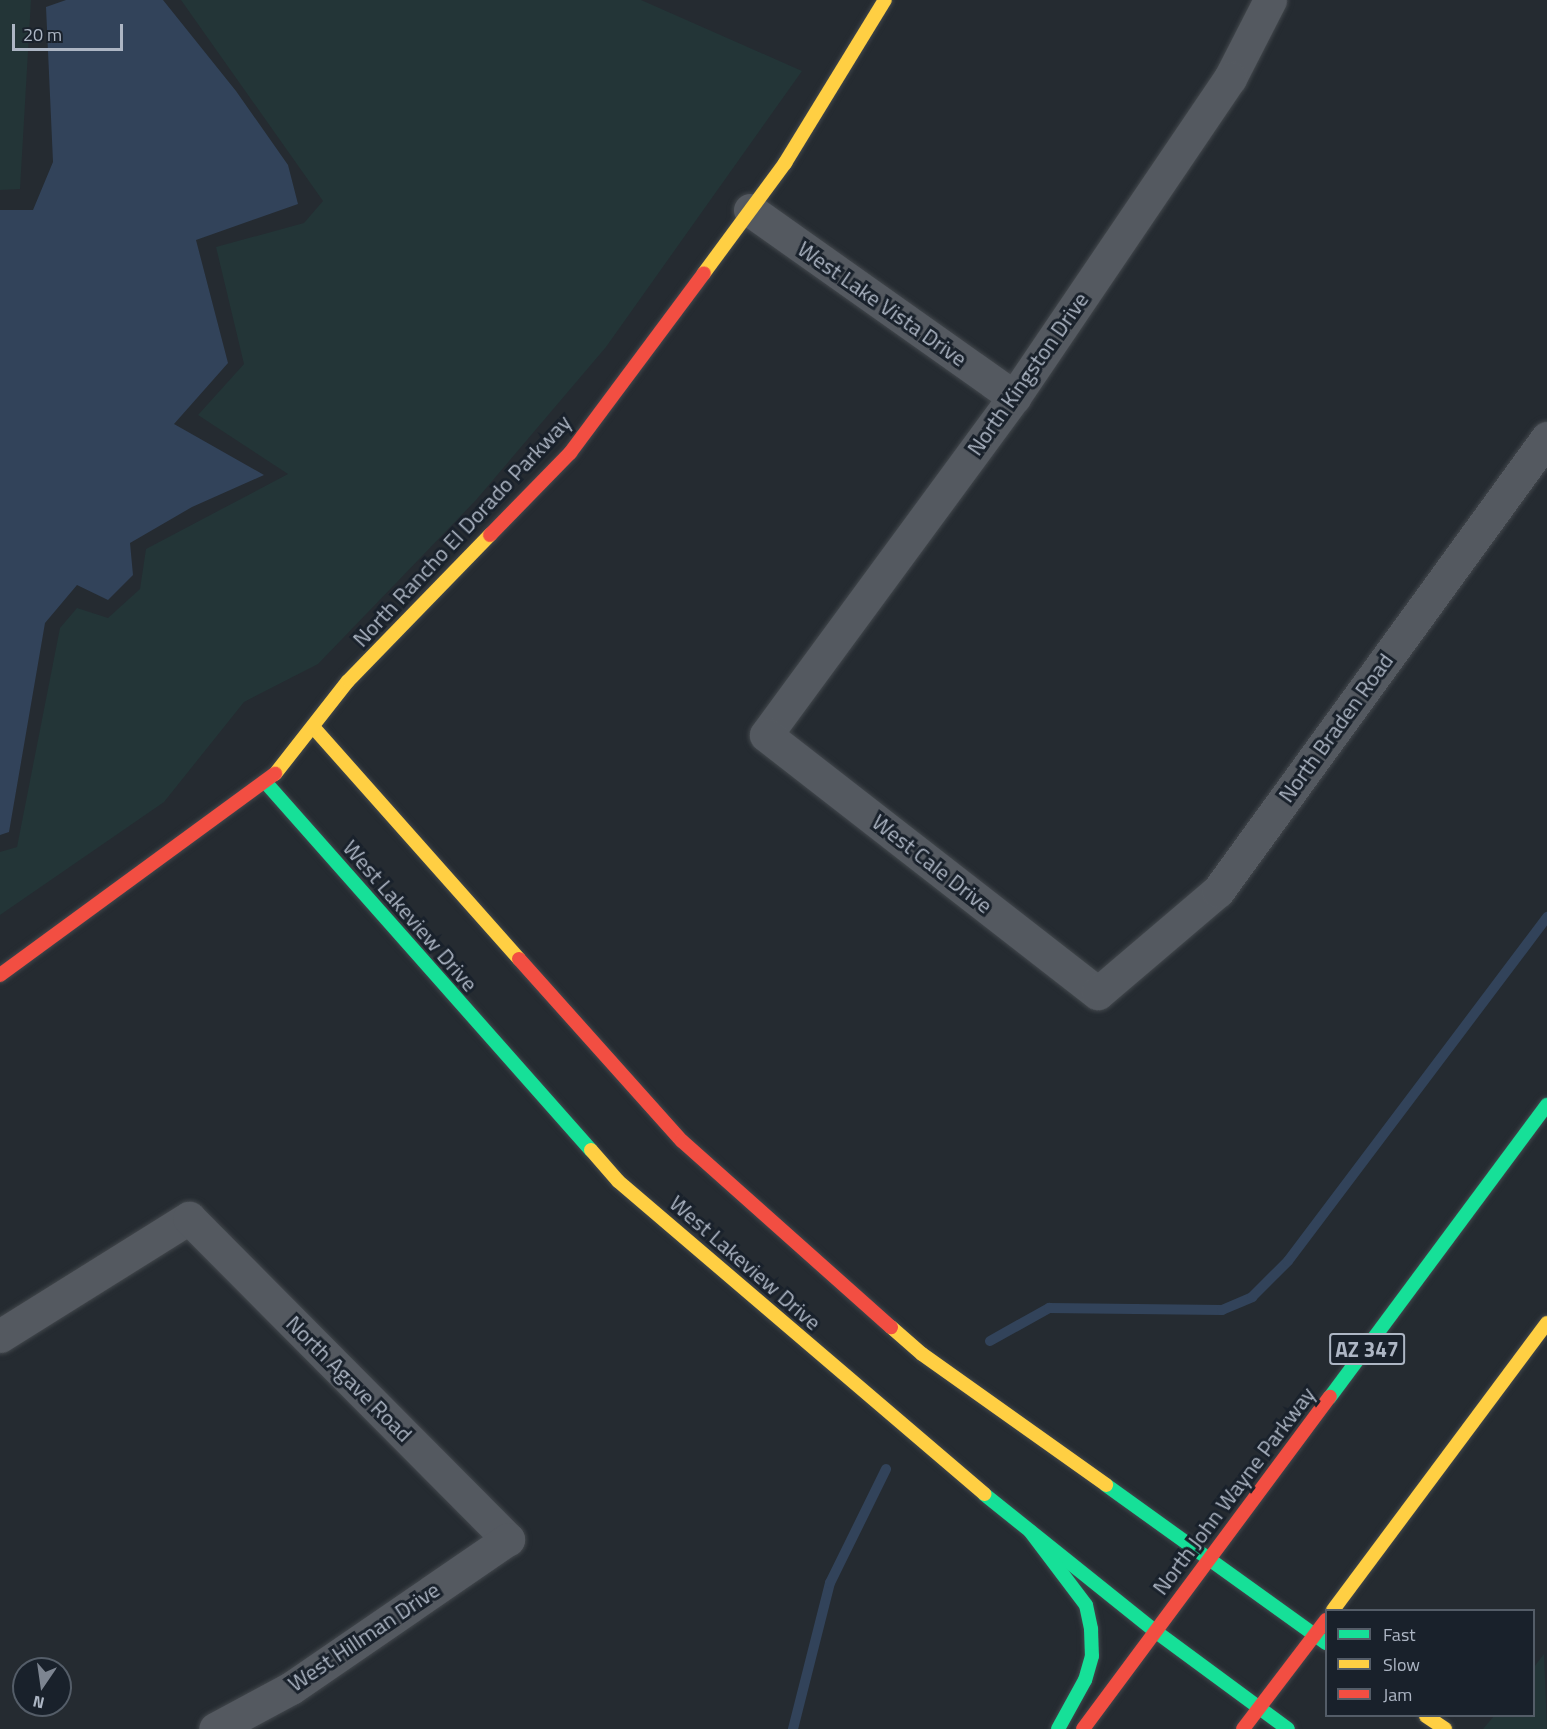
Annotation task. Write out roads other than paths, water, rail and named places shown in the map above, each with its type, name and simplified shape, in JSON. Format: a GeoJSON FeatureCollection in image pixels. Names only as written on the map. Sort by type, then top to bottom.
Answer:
{"type":"FeatureCollection","features":[{"type":"Feature","properties":{"kind":"main road","name":"North Rancho El Dorado Parkway"},"geometry":{"type":"LineString","coordinates":[[0,975],[267,784],[314,728],[348,681],[570,453],[785,163],[885,0]]}},
{"type":"Feature","properties":{"kind":"main road"},"geometry":{"type":"LineString","coordinates":[[314,728],[682,1141],[922,1354],[1121,1500],[1211,1558],[1321,1639]]}},
{"type":"Feature","properties":{"kind":"main road","name":"West Lakeview Drive"},"geometry":{"type":"LineString","coordinates":[[267,784],[618,1181],[927,1449],[1155,1631],[1288,1729]]}},
{"type":"Feature","properties":{"kind":"main road","name":"North John Wayne Parkway"},"geometry":{"type":"LineString","coordinates":[[1083,1729],[1547,1105]]}},
{"type":"Feature","properties":{"kind":"main road"},"geometry":{"type":"LineString","coordinates":[[1334,1609],[1547,1323]]}},
{"type":"Feature","properties":{"kind":"main road"},"geometry":{"type":"LineString","coordinates":[[1030,1531],[1071,1581],[1086,1605],[1091,1629],[1092,1656],[1085,1680],[1058,1729]]}},
{"type":"Feature","properties":{"kind":"main road"},"geometry":{"type":"LineString","coordinates":[[1243,1729],[1321,1639],[1325,1624]]}},
{"type":"Feature","properties":{"kind":"main road"},"geometry":{"type":"LineString","coordinates":[[1427,1717],[1445,1729]]}},
{"type":"Feature","properties":{"kind":"street","name":"North Kingston Drive"},"geometry":{"type":"LineString","coordinates":[[766,735],[1014,397],[1230,78],[1270,0]]}},
{"type":"Feature","properties":{"kind":"street","name":"West Lake Vista Drive"},"geometry":{"type":"LineString","coordinates":[[750,210],[1014,397]]}},
{"type":"Feature","properties":{"kind":"street","name":"North Braden Road"},"geometry":{"type":"LineString","coordinates":[[1098,993],[1218,891],[1547,438]]}},
{"type":"Feature","properties":{"kind":"street","name":"West Cale Drive"},"geometry":{"type":"LineString","coordinates":[[766,735],[1098,993]]}},
{"type":"Feature","properties":{"kind":"street","name":"North Agave Road"},"geometry":{"type":"LineString","coordinates":[[0,1336],[189,1218],[508,1539]]}},
{"type":"Feature","properties":{"kind":"street","name":"West Hillman Drive"},"geometry":{"type":"LineString","coordinates":[[215,1729],[291,1688],[508,1539]]}},
{"type":"Feature","properties":{"kind":"water"},"geometry":{"type":"Polygon","coordinates":[[[66,0],[163,0],[236,91],[288,165],[298,204],[196,240],[228,363],[174,424],[264,475],[192,507],[130,543],[133,575],[108,600],[77,585],[45,623],[9,832],[0,835],[0,210],[33,210],[53,162],[46,7],[66,0]]]}},
{"type":"Feature","properties":{"kind":"waterway"},"geometry":{"type":"LineString","coordinates":[[990,1341],[1049,1308],[1222,1310],[1252,1297],[1288,1261],[1547,917]]}},
{"type":"Feature","properties":{"kind":"waterway"},"geometry":{"type":"LineString","coordinates":[[793,1729],[830,1583],[886,1469]]}}]}
